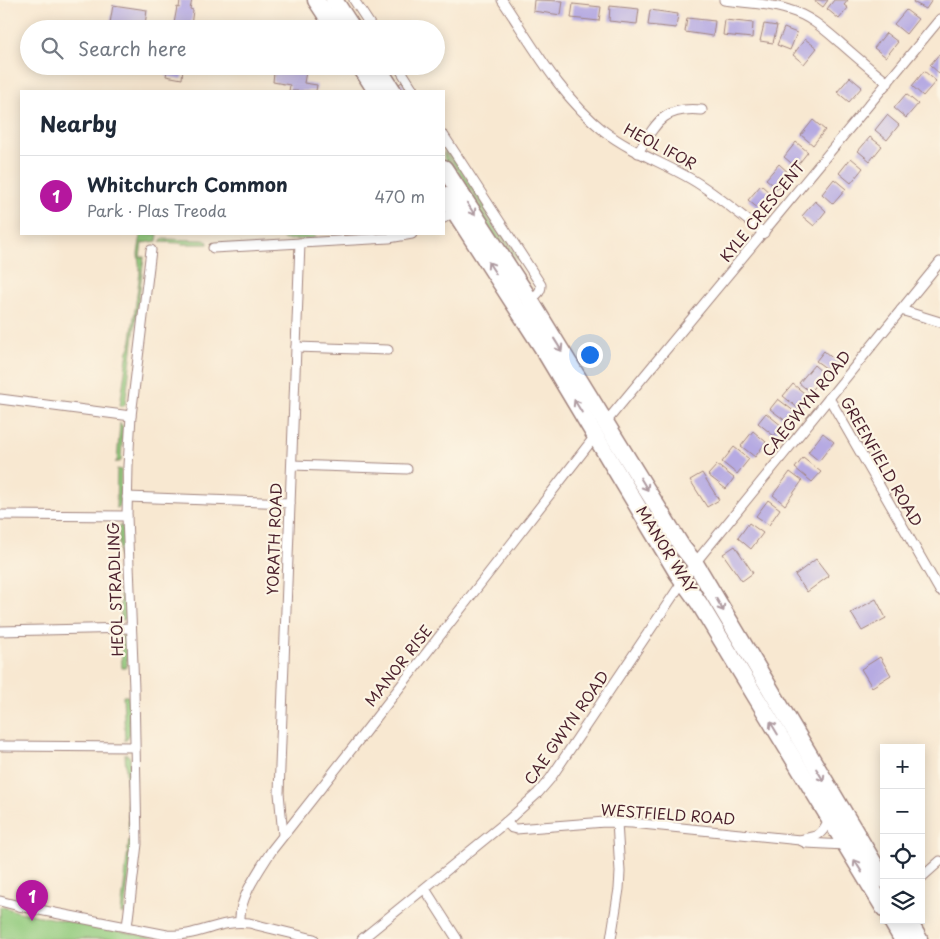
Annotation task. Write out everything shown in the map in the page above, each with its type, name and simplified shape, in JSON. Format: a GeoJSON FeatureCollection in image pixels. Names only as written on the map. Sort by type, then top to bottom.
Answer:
{"type":"FeatureCollection","features":[{"type":"Feature","properties":{"kind":"highway"},"geometry":{"type":"LineString","coordinates":[[316,0],[329,20]]}},
{"type":"Feature","properties":{"kind":"highway"},"geometry":{"type":"LineString","coordinates":[[337,1],[347,20]]}},
{"type":"Feature","properties":{"kind":"highway"},"geometry":{"type":"LineString","coordinates":[[366,75],[375,90]]}},
{"type":"Feature","properties":{"kind":"highway"},"geometry":{"type":"LineString","coordinates":[[383,75],[392,90]]}},
{"type":"Feature","properties":{"kind":"highway","name":"MANOR WAY"},"geometry":{"type":"LineString","coordinates":[[445,170],[530,300],[682,547],[695,563],[883,879]]}},
{"type":"Feature","properties":{"kind":"highway","name":"MANOR WAY"},"geometry":{"type":"LineString","coordinates":[[445,199],[449,214],[512,299],[880,902]]}},
{"type":"Feature","properties":{"kind":"highway"},"geometry":{"type":"LineString","coordinates":[[893,924],[902,939]]}},
{"type":"Feature","properties":{"kind":"highway"},"geometry":{"type":"LineString","coordinates":[[910,924],[919,939]]}},
{"type":"Feature","properties":{"kind":"street"},"geometry":{"type":"LineString","coordinates":[[354,0],[367,20]]}},
{"type":"Feature","properties":{"kind":"street","name":"HEOL IFOR"},"geometry":{"type":"LineString","coordinates":[[502,0],[546,67],[572,101],[587,116],[605,132],[638,153],[702,185],[764,234]]}},
{"type":"Feature","properties":{"kind":"street"},"geometry":{"type":"LineString","coordinates":[[724,0],[777,7],[802,15],[827,32],[888,83]]}},
{"type":"Feature","properties":{"kind":"street","name":"KYLE CRESCENT"},"geometry":{"type":"LineString","coordinates":[[606,422],[940,20]]}},
{"type":"Feature","properties":{"kind":"street"},"geometry":{"type":"LineString","coordinates":[[404,75],[413,90]]}},
{"type":"Feature","properties":{"kind":"street"},"geometry":{"type":"LineString","coordinates":[[638,153],[656,124],[665,116],[682,109],[702,110]]}},
{"type":"Feature","properties":{"kind":"street"},"geometry":{"type":"LineString","coordinates":[[445,138],[540,285],[539,293],[530,300]]}},
{"type":"Feature","properties":{"kind":"street"},"geometry":{"type":"LineString","coordinates":[[213,248],[300,244],[389,238],[406,235]]}},
{"type":"Feature","properties":{"kind":"street","name":"YORATH ROAD"},"geometry":{"type":"LineString","coordinates":[[283,835],[279,793],[300,244]]}},
{"type":"Feature","properties":{"kind":"street","name":"HEOL STRADLING"},"geometry":{"type":"LineString","coordinates":[[127,927],[137,844],[127,497],[131,416],[151,250]]}},
{"type":"Feature","properties":{"kind":"street","name":"CAEGWYN ROAD"},"geometry":{"type":"LineString","coordinates":[[695,563],[940,262]]}},
{"type":"Feature","properties":{"kind":"street"},"geometry":{"type":"LineString","coordinates":[[901,310],[940,322]]}},
{"type":"Feature","properties":{"kind":"street"},"geometry":{"type":"LineString","coordinates":[[296,347],[388,350]]}},
{"type":"Feature","properties":{"kind":"street","name":"GREENFIELD ROAD"},"geometry":{"type":"LineString","coordinates":[[829,398],[940,591]]}},
{"type":"Feature","properties":{"kind":"street"},"geometry":{"type":"LineString","coordinates":[[0,399],[131,416]]}},
{"type":"Feature","properties":{"kind":"street","name":"MANOR RISE"},"geometry":{"type":"LineString","coordinates":[[240,922],[240,909],[248,891],[263,863],[283,835],[596,435]]}},
{"type":"Feature","properties":{"kind":"street"},"geometry":{"type":"LineString","coordinates":[[292,465],[407,470]]}},
{"type":"Feature","properties":{"kind":"street"},"geometry":{"type":"LineString","coordinates":[[127,497],[290,503]]}},
{"type":"Feature","properties":{"kind":"street"},"geometry":{"type":"LineString","coordinates":[[0,515],[127,516]]}},
{"type":"Feature","properties":{"kind":"street","name":"CAE GWYN ROAD"},"geometry":{"type":"LineString","coordinates":[[362,939],[506,822],[538,793],[562,764],[695,563]]}},
{"type":"Feature","properties":{"kind":"street"},"geometry":{"type":"LineString","coordinates":[[0,631],[131,628]]}},
{"type":"Feature","properties":{"kind":"street"},"geometry":{"type":"LineString","coordinates":[[0,746],[134,746]]}},
{"type":"Feature","properties":{"kind":"street","name":"WESTFIELD ROAD"},"geometry":{"type":"LineString","coordinates":[[800,840],[806,837],[817,836],[825,828],[829,818]]}},
{"type":"Feature","properties":{"kind":"street","name":"WESTFIELD ROAD"},"geometry":{"type":"LineString","coordinates":[[506,822],[512,828],[521,829],[605,822],[632,823],[800,840],[806,843],[845,845]]}},
{"type":"Feature","properties":{"kind":"street"},"geometry":{"type":"LineString","coordinates":[[611,939],[620,872],[617,822]]}},
{"type":"Feature","properties":{"kind":"street"},"geometry":{"type":"LineString","coordinates":[[925,874],[940,861]]}},
{"type":"Feature","properties":{"kind":"street"},"geometry":{"type":"LineString","coordinates":[[425,889],[457,939]]}},
{"type":"Feature","properties":{"kind":"street"},"geometry":{"type":"LineString","coordinates":[[0,901],[177,936],[184,936],[228,923],[240,922],[314,939]]}},
{"type":"Feature","properties":{"kind":"green space"},"geometry":{"type":"Polygon","coordinates":[[[445,145],[522,263],[516,258],[445,151],[445,145]]]}},
{"type":"Feature","properties":{"kind":"green space"},"geometry":{"type":"Polygon","coordinates":[[[445,154],[515,260],[503,249],[445,160],[445,154]]]}},
{"type":"Feature","properties":{"kind":"green space"},"geometry":{"type":"Polygon","coordinates":[[[141,235],[158,235],[157,241],[142,243],[140,257],[144,257],[125,404],[120,406],[140,272],[138,254],[141,235]]]}},
{"type":"Feature","properties":{"kind":"green space"},"geometry":{"type":"Polygon","coordinates":[[[315,235],[315,239],[283,239],[283,236],[315,235]]]}},
{"type":"Feature","properties":{"kind":"green space"},"geometry":{"type":"Polygon","coordinates":[[[162,239],[204,240],[208,244],[160,242],[162,239]]]}},
{"type":"Feature","properties":{"kind":"green space"},"geometry":{"type":"Polygon","coordinates":[[[120,423],[123,427],[121,459],[120,462],[117,462],[120,423]]]}},
{"type":"Feature","properties":{"kind":"green space"},"geometry":{"type":"Polygon","coordinates":[[[117,469],[121,470],[120,507],[116,508],[117,469]]]}},
{"type":"Feature","properties":{"kind":"green space"},"geometry":{"type":"Polygon","coordinates":[[[119,526],[123,526],[124,556],[119,558],[119,526]]]}},
{"type":"Feature","properties":{"kind":"green space"},"geometry":{"type":"Polygon","coordinates":[[[120,582],[124,583],[126,618],[124,620],[121,620],[120,582]]]}},
{"type":"Feature","properties":{"kind":"green space"},"geometry":{"type":"Polygon","coordinates":[[[121,636],[124,636],[126,639],[127,665],[125,668],[122,668],[121,636]]]}},
{"type":"Feature","properties":{"kind":"green space"},"geometry":{"type":"Polygon","coordinates":[[[123,696],[128,696],[130,733],[125,741],[123,696]]]}},
{"type":"Feature","properties":{"kind":"green space"},"geometry":{"type":"Polygon","coordinates":[[[125,753],[130,758],[132,833],[129,833],[125,753]]]}},
{"type":"Feature","properties":{"kind":"green space"},"geometry":{"type":"Polygon","coordinates":[[[129,840],[133,842],[124,914],[121,913],[129,840]]]}},
{"type":"Feature","properties":{"kind":"green space"},"geometry":{"type":"Polygon","coordinates":[[[0,906],[19,912],[160,939],[0,939],[0,906]]]}},
{"type":"Feature","properties":{"kind":"building"},"geometry":{"type":"Polygon","coordinates":[[[180,0],[192,0],[190,9],[193,10],[192,20],[175,20],[177,7],[179,8],[180,0]]]}},
{"type":"Feature","properties":{"kind":"building"},"geometry":{"type":"Polygon","coordinates":[[[534,0],[563,1],[561,15],[533,11],[534,0]]]}},
{"type":"Feature","properties":{"kind":"building"},"geometry":{"type":"Polygon","coordinates":[[[814,0],[828,0],[823,7],[814,0]]]}},
{"type":"Feature","properties":{"kind":"building"},"geometry":{"type":"Polygon","coordinates":[[[834,0],[848,0],[844,5],[848,8],[839,19],[827,9],[834,0]]]}},
{"type":"Feature","properties":{"kind":"building"},"geometry":{"type":"Polygon","coordinates":[[[914,0],[932,0],[926,9],[913,2],[914,0]]]}},
{"type":"Feature","properties":{"kind":"building"},"geometry":{"type":"Polygon","coordinates":[[[573,4],[601,7],[599,21],[571,18],[573,4]]]}},
{"type":"Feature","properties":{"kind":"building"},"geometry":{"type":"Polygon","coordinates":[[[113,5],[147,10],[146,20],[110,20],[113,5]]]}},
{"type":"Feature","properties":{"kind":"building"},"geometry":{"type":"Polygon","coordinates":[[[610,6],[639,9],[637,24],[609,21],[610,6]]]}},
{"type":"Feature","properties":{"kind":"building"},"geometry":{"type":"Polygon","coordinates":[[[650,10],[678,14],[676,28],[648,25],[650,10]]]}},
{"type":"Feature","properties":{"kind":"building"},"geometry":{"type":"Polygon","coordinates":[[[906,10],[918,19],[906,34],[894,24],[906,10]]]}},
{"type":"Feature","properties":{"kind":"building"},"geometry":{"type":"Polygon","coordinates":[[[687,18],[715,21],[713,36],[685,32],[687,18]]]}},
{"type":"Feature","properties":{"kind":"building"},"geometry":{"type":"Polygon","coordinates":[[[725,20],[753,23],[752,38],[723,35],[725,20]]]}},
{"type":"Feature","properties":{"kind":"building"},"geometry":{"type":"Polygon","coordinates":[[[764,24],[777,26],[773,43],[760,41],[764,24]]]}},
{"type":"Feature","properties":{"kind":"building"},"geometry":{"type":"Polygon","coordinates":[[[784,28],[797,33],[790,50],[777,45],[784,28]]]}},
{"type":"Feature","properties":{"kind":"building"},"geometry":{"type":"Polygon","coordinates":[[[886,33],[898,42],[886,57],[874,48],[886,33]]]}},
{"type":"Feature","properties":{"kind":"building"},"geometry":{"type":"Polygon","coordinates":[[[805,39],[817,48],[804,64],[793,55],[805,39]]]}},
{"type":"Feature","properties":{"kind":"building"},"geometry":{"type":"Polygon","coordinates":[[[940,53],[940,74],[930,65],[940,53]]]}},
{"type":"Feature","properties":{"kind":"building"},"geometry":{"type":"Polygon","coordinates":[[[924,71],[936,81],[923,96],[912,86],[924,71]]]}},
{"type":"Feature","properties":{"kind":"building"},"geometry":{"type":"Polygon","coordinates":[[[166,75],[182,75],[182,79],[166,75]]]}},
{"type":"Feature","properties":{"kind":"building"},"geometry":{"type":"Polygon","coordinates":[[[274,75],[305,75],[304,83],[317,85],[316,90],[289,90],[290,85],[273,82],[274,75]]]}},
{"type":"Feature","properties":{"kind":"building"},"geometry":{"type":"Polygon","coordinates":[[[850,77],[862,87],[849,102],[837,92],[850,77]]]}},
{"type":"Feature","properties":{"kind":"building"},"geometry":{"type":"Polygon","coordinates":[[[402,82],[406,90],[402,90],[399,84],[402,82]]]}},
{"type":"Feature","properties":{"kind":"building"},"geometry":{"type":"Polygon","coordinates":[[[906,94],[918,104],[906,118],[894,108],[906,94]]]}},
{"type":"Feature","properties":{"kind":"building"},"geometry":{"type":"Polygon","coordinates":[[[887,115],[899,125],[887,140],[875,130],[887,115]]]}},
{"type":"Feature","properties":{"kind":"building"},"geometry":{"type":"Polygon","coordinates":[[[813,120],[825,130],[813,145],[801,135],[813,120]]]}},
{"type":"Feature","properties":{"kind":"building"},"geometry":{"type":"Polygon","coordinates":[[[870,137],[882,146],[870,161],[858,151],[870,137]]]}},
{"type":"Feature","properties":{"kind":"building"},"geometry":{"type":"Polygon","coordinates":[[[796,142],[808,152],[796,167],[784,157],[796,142]]]}},
{"type":"Feature","properties":{"kind":"building"},"geometry":{"type":"Polygon","coordinates":[[[851,158],[863,168],[851,183],[839,173],[851,158]]]}},
{"type":"Feature","properties":{"kind":"building"},"geometry":{"type":"Polygon","coordinates":[[[779,164],[790,174],[778,189],[766,179],[779,164]]]}},
{"type":"Feature","properties":{"kind":"building"},"geometry":{"type":"Polygon","coordinates":[[[834,179],[846,189],[833,204],[822,194],[834,179]]]}},
{"type":"Feature","properties":{"kind":"building"},"geometry":{"type":"Polygon","coordinates":[[[761,185],[772,195],[760,210],[748,200],[761,185]]]}},
{"type":"Feature","properties":{"kind":"building"},"geometry":{"type":"Polygon","coordinates":[[[815,201],[826,211],[814,226],[802,216],[815,201]]]}},
{"type":"Feature","properties":{"kind":"building"},"geometry":{"type":"Polygon","coordinates":[[[824,351],[837,362],[830,371],[816,361],[824,351]]]}},
{"type":"Feature","properties":{"kind":"building"},"geometry":{"type":"Polygon","coordinates":[[[814,365],[824,374],[810,392],[799,383],[814,365]]]}},
{"type":"Feature","properties":{"kind":"building"},"geometry":{"type":"Polygon","coordinates":[[[793,384],[809,397],[799,409],[783,396],[793,384]]]}},
{"type":"Feature","properties":{"kind":"building"},"geometry":{"type":"Polygon","coordinates":[[[778,399],[795,412],[787,422],[770,409],[778,399]]]}},
{"type":"Feature","properties":{"kind":"building"},"geometry":{"type":"Polygon","coordinates":[[[766,413],[782,426],[774,436],[758,423],[766,413]]]}},
{"type":"Feature","properties":{"kind":"building"},"geometry":{"type":"Polygon","coordinates":[[[753,431],[766,442],[755,457],[741,446],[753,431]]]}},
{"type":"Feature","properties":{"kind":"building"},"geometry":{"type":"Polygon","coordinates":[[[823,433],[834,442],[819,461],[808,452],[823,433]]]}},
{"type":"Feature","properties":{"kind":"building"},"geometry":{"type":"Polygon","coordinates":[[[734,447],[749,459],[737,474],[722,462],[734,447]]]}},
{"type":"Feature","properties":{"kind":"building"},"geometry":{"type":"Polygon","coordinates":[[[803,458],[821,472],[812,482],[795,468],[803,458]]]}},
{"type":"Feature","properties":{"kind":"building"},"geometry":{"type":"Polygon","coordinates":[[[717,465],[734,478],[726,489],[708,475],[717,465]]]}},
{"type":"Feature","properties":{"kind":"building"},"geometry":{"type":"Polygon","coordinates":[[[790,472],[802,481],[785,505],[773,495],[790,472]]]}},
{"type":"Feature","properties":{"kind":"building"},"geometry":{"type":"Polygon","coordinates":[[[702,473],[719,500],[707,507],[690,480],[702,473]]]}},
{"type":"Feature","properties":{"kind":"building"},"geometry":{"type":"Polygon","coordinates":[[[768,500],[780,509],[769,525],[756,516],[768,500]]]}},
{"type":"Feature","properties":{"kind":"building"},"geometry":{"type":"Polygon","coordinates":[[[749,523],[763,533],[751,549],[738,538],[749,523]]]}},
{"type":"Feature","properties":{"kind":"building"},"geometry":{"type":"Polygon","coordinates":[[[735,546],[753,573],[742,581],[723,554],[735,546]]]}},
{"type":"Feature","properties":{"kind":"building"},"geometry":{"type":"Polygon","coordinates":[[[816,559],[829,576],[807,592],[795,575],[816,559]]]}},
{"type":"Feature","properties":{"kind":"building"},"geometry":{"type":"Polygon","coordinates":[[[876,599],[886,618],[862,631],[851,613],[876,599]]]}},
{"type":"Feature","properties":{"kind":"building"},"geometry":{"type":"Polygon","coordinates":[[[880,657],[891,675],[872,687],[861,669],[880,657]]]}},
{"type":"Feature","properties":{"kind":"place","name":"Whitchurch Common"},"geometry":{"type":"Point","coordinates":[32,921]}}]}
